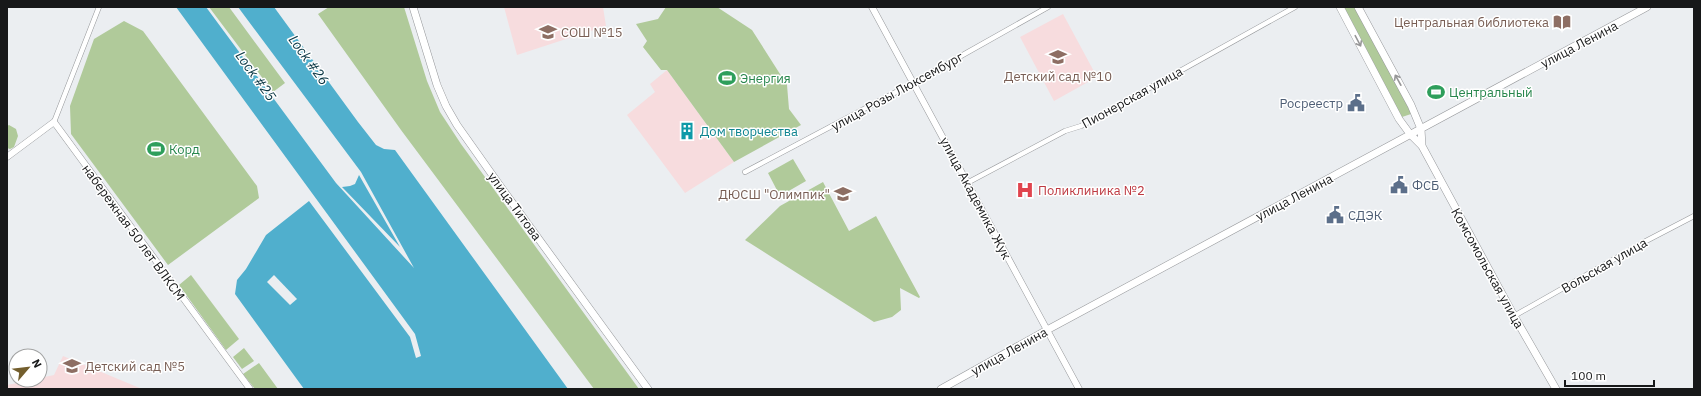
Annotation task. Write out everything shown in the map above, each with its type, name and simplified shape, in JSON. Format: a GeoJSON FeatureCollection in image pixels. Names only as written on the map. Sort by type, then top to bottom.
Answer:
{"type":"FeatureCollection","features":[{"type":"Feature","properties":{"kind":"main road","name":"улица Титова"},"geometry":{"type":"LineString","coordinates":[[413,7],[437,85],[446,106],[457,125],[506,195],[648,389]]}},
{"type":"Feature","properties":{"kind":"main road","name":"Комсомольская улица"},"geometry":{"type":"LineString","coordinates":[[1340,7],[1399,119],[1410,134],[1422,146],[1514,316],[1556,389]]}},
{"type":"Feature","properties":{"kind":"main road","name":"Комсомольская улица"},"geometry":{"type":"LineString","coordinates":[[1358,7],[1411,105],[1421,129],[1422,146]]}},
{"type":"Feature","properties":{"kind":"main road","name":"улица Ленина"},"geometry":{"type":"LineString","coordinates":[[941,389],[1047,330],[1647,7]]}},
{"type":"Feature","properties":{"kind":"street"},"geometry":{"type":"LineString","coordinates":[[7,157],[54,122],[99,7]]}},
{"type":"Feature","properties":{"kind":"street","name":"улица Академика Жук"},"geometry":{"type":"LineString","coordinates":[[872,7],[1079,389]]}},
{"type":"Feature","properties":{"kind":"street","name":"улица Розы Люксембург"},"geometry":{"type":"LineString","coordinates":[[746,172],[913,83],[1048,7]]}},
{"type":"Feature","properties":{"kind":"street","name":"Пионерская улица"},"geometry":{"type":"LineString","coordinates":[[967,183],[1065,131],[1081,126],[1295,7]]}},
{"type":"Feature","properties":{"kind":"street","name":"набережная 50 лет ВЛКСМ"},"geometry":{"type":"LineString","coordinates":[[54,122],[250,389]]}},
{"type":"Feature","properties":{"kind":"street","name":"Вольская улица"},"geometry":{"type":"LineString","coordinates":[[1514,316],[1646,241],[1694,216]]}},
{"type":"Feature","properties":{"kind":"shaded area","name":"СОШ №15"},"geometry":{"type":"Polygon","coordinates":[[[504,7],[603,7],[606,26],[517,55],[504,7]]]}},
{"type":"Feature","properties":{"kind":"shaded area","name":"Детский сад №10"},"geometry":{"type":"Polygon","coordinates":[[[1063,14],[1097,77],[1054,101],[1020,37],[1063,14]]]}},
{"type":"Feature","properties":{"kind":"shaded area"},"geometry":{"type":"Polygon","coordinates":[[[667,70],[734,162],[685,193],[627,115],[655,92],[650,84],[667,70]]]}},
{"type":"Feature","properties":{"kind":"shaded area","name":"Детский сад №5"},"geometry":{"type":"Polygon","coordinates":[[[63,356],[142,389],[7,389],[8,385],[8,388],[48,388],[48,376],[54,375],[63,356]]]}},
{"type":"Feature","properties":{"kind":"green space"},"geometry":{"type":"Polygon","coordinates":[[[209,7],[229,7],[285,83],[273,92],[209,7]]]}},
{"type":"Feature","properties":{"kind":"green space"},"geometry":{"type":"Polygon","coordinates":[[[329,7],[404,7],[427,81],[440,112],[461,144],[639,389],[594,389],[401,130],[318,14],[329,7]]]}},
{"type":"Feature","properties":{"kind":"green space","name":"Энергия"},"geometry":{"type":"Polygon","coordinates":[[[666,7],[717,7],[752,30],[787,85],[789,109],[801,125],[734,162],[667,70],[661,70],[643,47],[647,41],[636,24],[658,19],[666,7]]]}},
{"type":"Feature","properties":{"kind":"green space"},"geometry":{"type":"Polygon","coordinates":[[[1344,7],[1355,7],[1411,114],[1402,117],[1344,7]]]}},
{"type":"Feature","properties":{"kind":"green space","name":"Корд"},"geometry":{"type":"Polygon","coordinates":[[[124,21],[143,31],[257,186],[259,198],[168,265],[71,134],[70,106],[94,39],[124,21]]]}},
{"type":"Feature","properties":{"kind":"green space"},"geometry":{"type":"Polygon","coordinates":[[[9,125],[16,129],[18,136],[14,147],[10,149],[7,148],[7,126],[9,125]]]}},
{"type":"Feature","properties":{"kind":"green space"},"geometry":{"type":"Polygon","coordinates":[[[793,159],[806,181],[780,196],[768,173],[793,159]]]}},
{"type":"Feature","properties":{"kind":"green space"},"geometry":{"type":"Polygon","coordinates":[[[823,182],[849,231],[876,216],[920,297],[919,298],[900,288],[901,310],[892,317],[874,322],[745,240],[780,206],[823,182]]]}},
{"type":"Feature","properties":{"kind":"green space"},"geometry":{"type":"Polygon","coordinates":[[[191,275],[239,339],[226,350],[179,285],[191,275]]]}},
{"type":"Feature","properties":{"kind":"green space"},"geometry":{"type":"Polygon","coordinates":[[[244,348],[254,361],[242,369],[233,357],[244,348]]]}},
{"type":"Feature","properties":{"kind":"green space"},"geometry":{"type":"Polygon","coordinates":[[[259,363],[278,389],[255,389],[243,374],[259,363]]]}},
{"type":"Feature","properties":{"kind":"water"},"geometry":{"type":"Polygon","coordinates":[[[176,7],[206,7],[336,183],[414,268],[361,172],[238,7],[274,7],[376,145],[384,149],[395,150],[568,389],[304,389],[235,294],[237,280],[246,269],[266,235],[309,201],[410,337],[416,358],[421,356],[415,334],[176,7]]]}},
{"type":"Feature","properties":{"kind":"water"},"geometry":{"type":"Polygon","coordinates":[[[359,175],[400,247],[342,187],[355,184],[359,175]]]}},
{"type":"Feature","properties":{"kind":"pier"},"geometry":{"type":"Polygon","coordinates":[[[274,275],[297,299],[290,305],[267,282],[274,275]]]}},
{"type":"Feature","properties":{"kind":"place","name":"Центральная библиотека"},"geometry":{"type":"Point","coordinates":[1562,22]}},
{"type":"Feature","properties":{"kind":"place","name":"СОШ №15"},"geometry":{"type":"Point","coordinates":[548,32]}},
{"type":"Feature","properties":{"kind":"place","name":"Детский сад №10"},"geometry":{"type":"Point","coordinates":[1058,57]}},
{"type":"Feature","properties":{"kind":"place","name":"Энергия"},"geometry":{"type":"Point","coordinates":[727,78]}},
{"type":"Feature","properties":{"kind":"place","name":"Центральный"},"geometry":{"type":"Point","coordinates":[1436,92]}},
{"type":"Feature","properties":{"kind":"place","name":"Росреестр"},"geometry":{"type":"Point","coordinates":[1356,103]}},
{"type":"Feature","properties":{"kind":"place","name":"Дом творчества"},"geometry":{"type":"Point","coordinates":[687,131]}},
{"type":"Feature","properties":{"kind":"place","name":"Корд"},"geometry":{"type":"Point","coordinates":[156,149]}},
{"type":"Feature","properties":{"kind":"place","name":"ФСБ"},"geometry":{"type":"Point","coordinates":[1399,185]}},
{"type":"Feature","properties":{"kind":"place","name":"Поликлиника №2"},"geometry":{"type":"Point","coordinates":[1025,190]}},
{"type":"Feature","properties":{"kind":"place","name":"ДЮСШ \"Олимпик\""},"geometry":{"type":"Point","coordinates":[843,194]}},
{"type":"Feature","properties":{"kind":"place","name":"СДЭК"},"geometry":{"type":"Point","coordinates":[1335,215]}},
{"type":"Feature","properties":{"kind":"place","name":"Детский сад №5"},"geometry":{"type":"Point","coordinates":[72,366]}},
{"type":"Feature","properties":{"kind":"water label","name":"Lock #26"},"geometry":{"type":"Point","coordinates":[309,60]}},
{"type":"Feature","properties":{"kind":"water label","name":"Lock #25"},"geometry":{"type":"Point","coordinates":[256,76]}}]}
